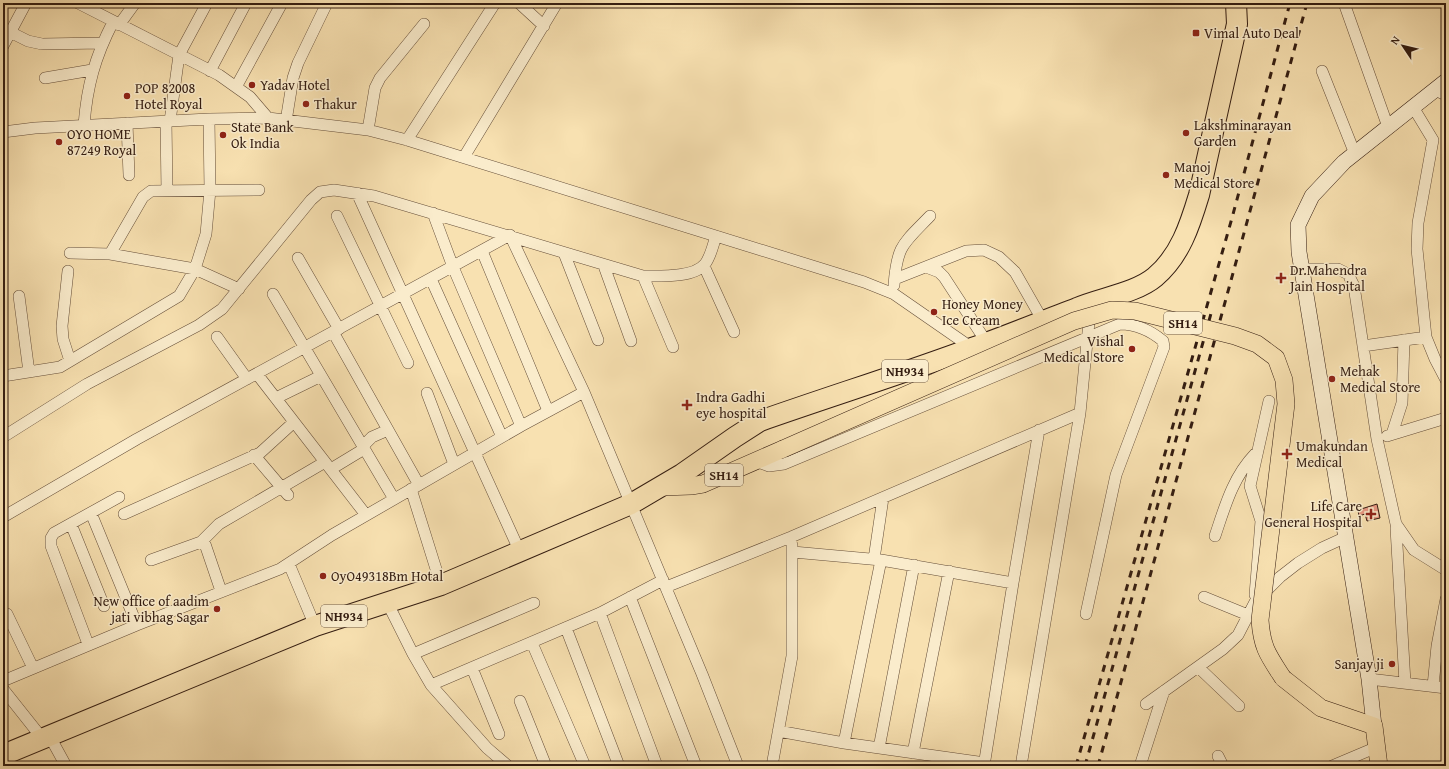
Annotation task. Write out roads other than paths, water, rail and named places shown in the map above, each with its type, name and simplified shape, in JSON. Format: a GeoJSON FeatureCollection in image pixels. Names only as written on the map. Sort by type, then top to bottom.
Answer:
{"type":"FeatureCollection","features":[{"type":"Feature","properties":{"kind":"highway","name":"NH934"},"geometry":{"type":"LineString","coordinates":[[3,755],[315,626],[387,602],[442,586],[631,504],[662,487],[708,458],[735,437],[760,422],[980,346],[1090,302],[1138,287],[1154,278],[1168,265],[1180,246],[1190,223],[1199,195],[1237,24],[1236,3]]}},
{"type":"Feature","properties":{"kind":"main road","name":"SH14"},"geometry":{"type":"LineString","coordinates":[[662,487],[704,484],[1074,321],[1112,310],[1135,311],[1235,336],[1257,344],[1276,358],[1284,380],[1286,404],[1260,620],[1261,639],[1268,655],[1283,678],[1320,708],[1374,726]]}},
{"type":"Feature","properties":{"kind":"main road"},"geometry":{"type":"LineString","coordinates":[[1374,726],[1379,766]]}},
{"type":"Feature","properties":{"kind":"street"},"geometry":{"type":"LineString","coordinates":[[78,3],[210,71],[250,97],[268,118]]}},
{"type":"Feature","properties":{"kind":"street"},"geometry":{"type":"LineString","coordinates":[[84,125],[86,97],[92,70],[102,43],[116,23],[135,3]]}},
{"type":"Feature","properties":{"kind":"street"},"geometry":{"type":"LineString","coordinates":[[168,191],[168,121],[179,55],[207,3]]}},
{"type":"Feature","properties":{"kind":"street"},"geometry":{"type":"LineString","coordinates":[[210,71],[246,3]]}},
{"type":"Feature","properties":{"kind":"street"},"geometry":{"type":"LineString","coordinates":[[236,87],[282,3]]}},
{"type":"Feature","properties":{"kind":"street"},"geometry":{"type":"LineString","coordinates":[[286,121],[293,78],[298,63],[327,3]]}},
{"type":"Feature","properties":{"kind":"street"},"geometry":{"type":"LineString","coordinates":[[407,140],[495,3]]}},
{"type":"Feature","properties":{"kind":"street"},"geometry":{"type":"LineString","coordinates":[[519,3],[544,26]]}},
{"type":"Feature","properties":{"kind":"street"},"geometry":{"type":"LineString","coordinates":[[464,158],[557,3]]}},
{"type":"Feature","properties":{"kind":"street"},"geometry":{"type":"LineString","coordinates":[[1344,3],[1388,127]]}},
{"type":"Feature","properties":{"kind":"street"},"geometry":{"type":"LineString","coordinates":[[3,46],[21,5]]}},
{"type":"Feature","properties":{"kind":"street"},"geometry":{"type":"LineString","coordinates":[[368,130],[375,88],[380,78],[424,24]]}},
{"type":"Feature","properties":{"kind":"street"},"geometry":{"type":"LineString","coordinates":[[10,32],[28,41],[42,44],[102,43]]}},
{"type":"Feature","properties":{"kind":"street"},"geometry":{"type":"LineString","coordinates":[[45,78],[92,70]]}},
{"type":"Feature","properties":{"kind":"street"},"geometry":{"type":"LineString","coordinates":[[1322,71],[1355,154]]}},
{"type":"Feature","properties":{"kind":"street"},"geometry":{"type":"LineString","coordinates":[[1374,726],[1369,679],[1299,252],[1298,226],[1312,196],[1355,154],[1413,107],[1442,88]]}},
{"type":"Feature","properties":{"kind":"street"},"geometry":{"type":"LineString","coordinates":[[1413,107],[1433,140],[1418,223],[1417,249],[1426,337],[1446,380]]}},
{"type":"Feature","properties":{"kind":"street"},"geometry":{"type":"LineString","coordinates":[[3,132],[84,125],[209,119],[268,118],[368,130],[407,140],[864,282],[894,294],[980,346]]}},
{"type":"Feature","properties":{"kind":"street"},"geometry":{"type":"LineString","coordinates":[[3,376],[60,367],[179,296],[195,269],[206,234],[210,190],[209,119]]}},
{"type":"Feature","properties":{"kind":"street"},"geometry":{"type":"LineString","coordinates":[[127,123],[129,175]]}},
{"type":"Feature","properties":{"kind":"street"},"geometry":{"type":"LineString","coordinates":[[110,254],[143,197],[151,191],[259,190]]}},
{"type":"Feature","properties":{"kind":"street"},"geometry":{"type":"LineString","coordinates":[[3,437],[87,384],[199,325],[222,309],[320,192],[334,190],[374,196],[510,235],[604,266],[643,276],[664,277],[680,275],[704,266],[709,259],[716,236]]}},
{"type":"Feature","properties":{"kind":"street"},"geometry":{"type":"LineString","coordinates":[[357,193],[476,451],[520,552]]}},
{"type":"Feature","properties":{"kind":"street"},"geometry":{"type":"LineString","coordinates":[[433,213],[453,267],[521,426]]}},
{"type":"Feature","properties":{"kind":"street"},"geometry":{"type":"LineString","coordinates":[[337,216],[382,306],[408,363]]}},
{"type":"Feature","properties":{"kind":"street"},"geometry":{"type":"LineString","coordinates":[[894,294],[900,250],[930,216]]}},
{"type":"Feature","properties":{"kind":"street"},"geometry":{"type":"LineString","coordinates":[[3,518],[138,439],[510,235]]}},
{"type":"Feature","properties":{"kind":"street"},"geometry":{"type":"LineString","coordinates":[[510,235],[584,392],[738,766]]}},
{"type":"Feature","properties":{"kind":"street"},"geometry":{"type":"LineString","coordinates":[[895,279],[966,252],[984,250],[999,257],[1015,272],[1043,321]]}},
{"type":"Feature","properties":{"kind":"street"},"geometry":{"type":"LineString","coordinates":[[482,251],[548,411]]}},
{"type":"Feature","properties":{"kind":"street"},"geometry":{"type":"LineString","coordinates":[[70,253],[110,254],[195,269],[239,289]]}},
{"type":"Feature","properties":{"kind":"street"},"geometry":{"type":"LineString","coordinates":[[564,253],[598,340]]}},
{"type":"Feature","properties":{"kind":"street"},"geometry":{"type":"LineString","coordinates":[[298,258],[388,430],[415,487],[442,586]]}},
{"type":"Feature","properties":{"kind":"street"},"geometry":{"type":"LineString","coordinates":[[604,266],[631,341]]}},
{"type":"Feature","properties":{"kind":"street"},"geometry":{"type":"LineString","coordinates":[[704,266],[734,332]]}},
{"type":"Feature","properties":{"kind":"street"},"geometry":{"type":"LineString","coordinates":[[926,267],[939,272],[944,277],[980,346]]}},
{"type":"Feature","properties":{"kind":"street"},"geometry":{"type":"LineString","coordinates":[[1302,269],[1338,269],[1348,274],[1354,286],[1377,439],[1396,524],[1405,683]]}},
{"type":"Feature","properties":{"kind":"street"},"geometry":{"type":"LineString","coordinates":[[68,271],[62,326],[70,361]]}},
{"type":"Feature","properties":{"kind":"street"},"geometry":{"type":"LineString","coordinates":[[643,276],[673,347]]}},
{"type":"Feature","properties":{"kind":"street"},"geometry":{"type":"LineString","coordinates":[[431,279],[502,436]]}},
{"type":"Feature","properties":{"kind":"street"},"geometry":{"type":"LineString","coordinates":[[273,294],[394,499]]}},
{"type":"Feature","properties":{"kind":"street"},"geometry":{"type":"LineString","coordinates":[[19,296],[29,372]]}},
{"type":"Feature","properties":{"kind":"street"},"geometry":{"type":"LineString","coordinates":[[1021,766],[1080,413],[1090,302]]}},
{"type":"Feature","properties":{"kind":"street"},"geometry":{"type":"LineString","coordinates":[[755,461],[769,466],[784,464],[1088,336],[1120,324],[1132,324],[1156,335],[1163,341],[1164,347],[1114,482],[1086,614]]}},
{"type":"Feature","properties":{"kind":"street"},"geometry":{"type":"LineString","coordinates":[[217,337],[252,376],[276,398],[366,515]]}},
{"type":"Feature","properties":{"kind":"street"},"geometry":{"type":"LineString","coordinates":[[1363,346],[1426,337]]}},
{"type":"Feature","properties":{"kind":"street"},"geometry":{"type":"LineString","coordinates":[[1392,434],[1402,403],[1404,340]]}},
{"type":"Feature","properties":{"kind":"street"},"geometry":{"type":"LineString","coordinates":[[276,398],[321,376]]}},
{"type":"Feature","properties":{"kind":"street"},"geometry":{"type":"LineString","coordinates":[[3,681],[88,644],[280,569],[366,515],[502,436],[584,392]]}},
{"type":"Feature","properties":{"kind":"street"},"geometry":{"type":"LineString","coordinates":[[426,393],[454,464]]}},
{"type":"Feature","properties":{"kind":"street"},"geometry":{"type":"LineString","coordinates":[[1255,602],[1260,521],[1250,486],[1269,401]]}},
{"type":"Feature","properties":{"kind":"street"},"geometry":{"type":"LineString","coordinates":[[431,685],[600,613],[630,597],[791,537],[1080,413]]}},
{"type":"Feature","properties":{"kind":"street"},"geometry":{"type":"LineString","coordinates":[[1377,439],[1446,418]]}},
{"type":"Feature","properties":{"kind":"street"},"geometry":{"type":"LineString","coordinates":[[124,514],[260,452],[294,422]]}},
{"type":"Feature","properties":{"kind":"street"},"geometry":{"type":"LineString","coordinates":[[364,449],[363,446],[372,437],[388,430]]}},
{"type":"Feature","properties":{"kind":"street"},"geometry":{"type":"LineString","coordinates":[[778,731],[985,765],[1013,583],[1039,430]]}},
{"type":"Feature","properties":{"kind":"street"},"geometry":{"type":"LineString","coordinates":[[151,560],[201,542],[219,524],[285,491],[328,466],[364,449]]}},
{"type":"Feature","properties":{"kind":"street"},"geometry":{"type":"LineString","coordinates":[[1215,536],[1230,491],[1238,474],[1257,452]]}},
{"type":"Feature","properties":{"kind":"street"},"geometry":{"type":"LineString","coordinates":[[254,455],[285,491]]}},
{"type":"Feature","properties":{"kind":"street"},"geometry":{"type":"LineString","coordinates":[[88,644],[51,546],[51,538],[54,533],[119,497]]}},
{"type":"Feature","properties":{"kind":"street"},"geometry":{"type":"LineString","coordinates":[[844,743],[878,559],[883,498]]}},
{"type":"Feature","properties":{"kind":"street"},"geometry":{"type":"LineString","coordinates":[[91,513],[137,625]]}},
{"type":"Feature","properties":{"kind":"street"},"geometry":{"type":"LineString","coordinates":[[71,524],[104,606]]}},
{"type":"Feature","properties":{"kind":"street"},"geometry":{"type":"LineString","coordinates":[[1396,524],[1414,550],[1446,570]]}},
{"type":"Feature","properties":{"kind":"street"},"geometry":{"type":"LineString","coordinates":[[772,766],[792,656],[793,552],[791,537]]}},
{"type":"Feature","properties":{"kind":"street"},"geometry":{"type":"LineString","coordinates":[[1146,704],[1223,649],[1238,635],[1255,602],[1298,562],[1322,548],[1346,537]]}},
{"type":"Feature","properties":{"kind":"street"},"geometry":{"type":"LineString","coordinates":[[201,542],[205,544],[221,592]]}},
{"type":"Feature","properties":{"kind":"street"},"geometry":{"type":"LineString","coordinates":[[793,552],[878,559],[1013,583]]}},
{"type":"Feature","properties":{"kind":"street"},"geometry":{"type":"LineString","coordinates":[[289,564],[315,626]]}},
{"type":"Feature","properties":{"kind":"street"},"geometry":{"type":"LineString","coordinates":[[879,748],[914,565]]}},
{"type":"Feature","properties":{"kind":"street"},"geometry":{"type":"LineString","coordinates":[[912,753],[949,571]]}},
{"type":"Feature","properties":{"kind":"street"},"geometry":{"type":"LineString","coordinates":[[630,597],[696,766]]}},
{"type":"Feature","properties":{"kind":"street"},"geometry":{"type":"LineString","coordinates":[[1204,597],[1248,615]]}},
{"type":"Feature","properties":{"kind":"street"},"geometry":{"type":"LineString","coordinates":[[1433,686],[1437,646],[1446,599]]}},
{"type":"Feature","properties":{"kind":"street"},"geometry":{"type":"LineString","coordinates":[[387,602],[413,654],[431,685],[487,748],[508,766]]}},
{"type":"Feature","properties":{"kind":"street"},"geometry":{"type":"LineString","coordinates":[[413,654],[534,603]]}},
{"type":"Feature","properties":{"kind":"street"},"geometry":{"type":"LineString","coordinates":[[600,613],[657,766]]}},
{"type":"Feature","properties":{"kind":"street"},"geometry":{"type":"LineString","coordinates":[[7,614],[33,668]]}},
{"type":"Feature","properties":{"kind":"street"},"geometry":{"type":"LineString","coordinates":[[566,628],[619,766]]}},
{"type":"Feature","properties":{"kind":"street"},"geometry":{"type":"LineString","coordinates":[[532,643],[585,766]]}},
{"type":"Feature","properties":{"kind":"street"},"geometry":{"type":"LineString","coordinates":[[1198,667],[1239,706]]}},
{"type":"Feature","properties":{"kind":"street"},"geometry":{"type":"LineString","coordinates":[[472,668],[499,734]]}},
{"type":"Feature","properties":{"kind":"street"},"geometry":{"type":"LineString","coordinates":[[1369,679],[1446,688]]}},
{"type":"Feature","properties":{"kind":"street"},"geometry":{"type":"LineString","coordinates":[[3,689],[46,736],[66,766]]}},
{"type":"Feature","properties":{"kind":"street"},"geometry":{"type":"LineString","coordinates":[[1140,766],[1164,691]]}},
{"type":"Feature","properties":{"kind":"street"},"geometry":{"type":"LineString","coordinates":[[520,701],[546,766]]}},
{"type":"Feature","properties":{"kind":"street"},"geometry":{"type":"LineString","coordinates":[[1332,766],[1377,747]]}},
{"type":"Feature","properties":{"kind":"railway"},"geometry":{"type":"LineString","coordinates":[[1076,766],[1232,218],[1290,3]]}},
{"type":"Feature","properties":{"kind":"railway"},"geometry":{"type":"LineString","coordinates":[[1098,766],[1307,3]]}},
{"type":"Feature","properties":{"kind":"railway"},"geometry":{"type":"LineString","coordinates":[[1085,766],[1212,310]]}},
{"type":"Feature","properties":{"kind":"place","name":"Vimal Auto Deal"},"geometry":{"type":"Point","coordinates":[1196,33]}},
{"type":"Feature","properties":{"kind":"place","name":"Yadav Hotel"},"geometry":{"type":"Point","coordinates":[252,85]}},
{"type":"Feature","properties":{"kind":"place","name":"POP 82008 Hotel Royal"},"geometry":{"type":"Point","coordinates":[127,96]}},
{"type":"Feature","properties":{"kind":"place","name":"Thakur"},"geometry":{"type":"Point","coordinates":[306,104]}},
{"type":"Feature","properties":{"kind":"place","name":"Lakshminarayan Garden"},"geometry":{"type":"Point","coordinates":[1186,133]}},
{"type":"Feature","properties":{"kind":"place","name":"State Bank Ok India"},"geometry":{"type":"Point","coordinates":[223,135]}},
{"type":"Feature","properties":{"kind":"place","name":"OYO HOME 87249 Royal"},"geometry":{"type":"Point","coordinates":[59,142]}},
{"type":"Feature","properties":{"kind":"place","name":"Manoj Medical Store"},"geometry":{"type":"Point","coordinates":[1166,175]}},
{"type":"Feature","properties":{"kind":"place","name":"Dr.Mahendra Jain Hospital"},"geometry":{"type":"Point","coordinates":[1281,278]}},
{"type":"Feature","properties":{"kind":"place","name":"Honey Money Ice Cream"},"geometry":{"type":"Point","coordinates":[934,312]}},
{"type":"Feature","properties":{"kind":"place","name":"Vishal Medical Store"},"geometry":{"type":"Point","coordinates":[1132,349]}},
{"type":"Feature","properties":{"kind":"place","name":"Mehak Medical Store"},"geometry":{"type":"Point","coordinates":[1332,379]}},
{"type":"Feature","properties":{"kind":"place","name":"Indra Gadhi eye hospital"},"geometry":{"type":"Point","coordinates":[687,405]}},
{"type":"Feature","properties":{"kind":"place","name":"Umakundan Medical"},"geometry":{"type":"Point","coordinates":[1287,454]}},
{"type":"Feature","properties":{"kind":"place","name":"Life Care General Hospital"},"geometry":{"type":"Point","coordinates":[1371,514]}},
{"type":"Feature","properties":{"kind":"place","name":"OyO49318Bm Hotal"},"geometry":{"type":"Point","coordinates":[323,576]}},
{"type":"Feature","properties":{"kind":"place","name":"New office of aadim jati vibhag Sagar"},"geometry":{"type":"Point","coordinates":[217,609]}},
{"type":"Feature","properties":{"kind":"place","name":"Sanjay ji"},"geometry":{"type":"Point","coordinates":[1392,664]}}]}
